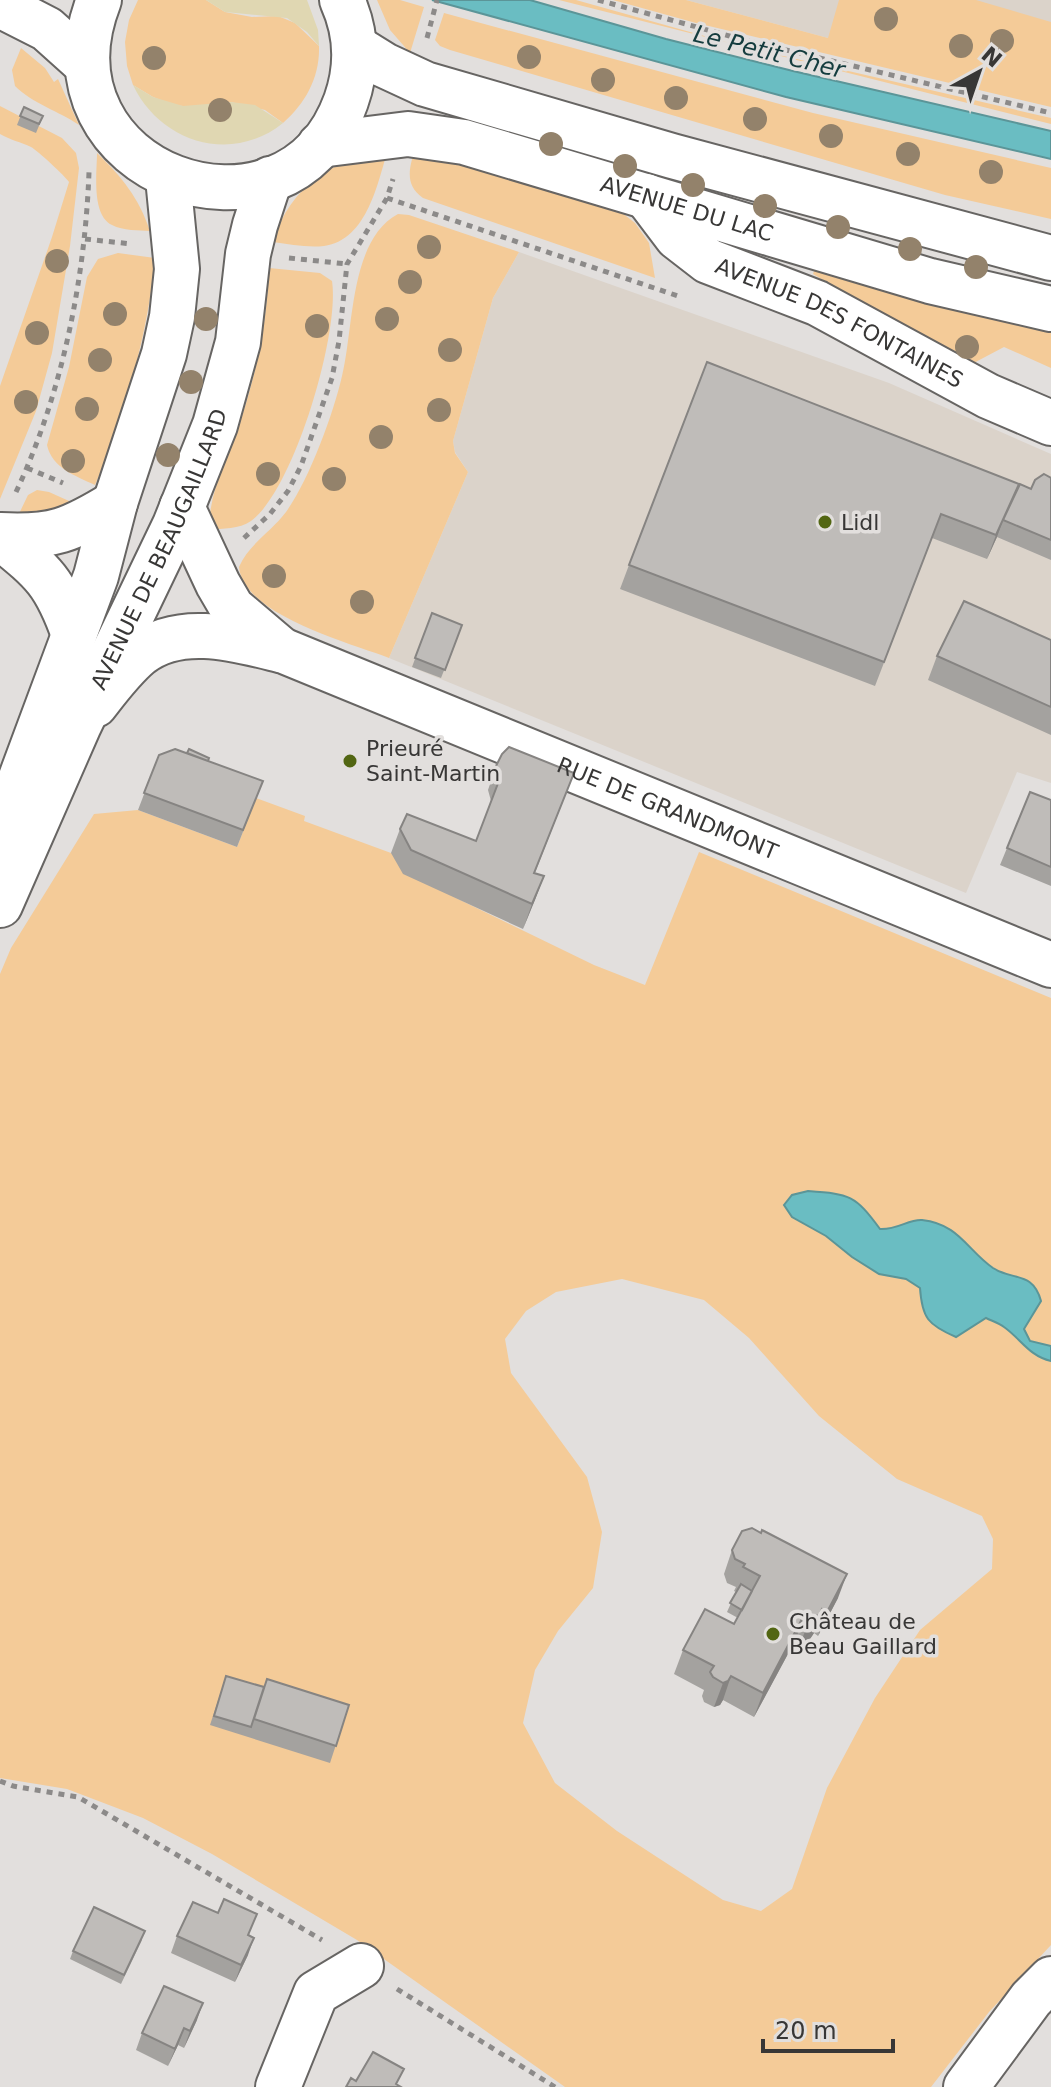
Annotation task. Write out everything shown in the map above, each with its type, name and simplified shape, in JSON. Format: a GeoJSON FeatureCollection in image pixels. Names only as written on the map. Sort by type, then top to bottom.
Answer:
{"type":"FeatureCollection","features":[{"type":"Feature","properties":{"kind":"main road"},"geometry":{"type":"LineString","coordinates":[[99,0],[90,23],[86,64],[94,100],[111,132],[136,159],[168,178],[202,187],[236,187],[270,179],[297,165],[320,145],[340,115],[352,82],[355,47],[349,16],[342,0]]}},
{"type":"Feature","properties":{"kind":"main road"},"geometry":{"type":"LineString","coordinates":[[0,5],[47,29],[86,64]]}},
{"type":"Feature","properties":{"kind":"main road","name":"AVENUE DU LAC"},"geometry":{"type":"LineString","coordinates":[[355,47],[425,84],[672,156],[1051,258]]}},
{"type":"Feature","properties":{"kind":"main road","name":"AVENUE DU LAC"},"geometry":{"type":"LineString","coordinates":[[320,145],[408,134],[464,142],[930,281],[1051,309]]}},
{"type":"Feature","properties":{"kind":"main road","name":"AVENUE DE BEAUGAILLARD"},"geometry":{"type":"LineString","coordinates":[[0,834],[96,576],[115,503],[164,354],[177,269],[168,178]]}},
{"type":"Feature","properties":{"kind":"main road","name":"AVENUE DE BEAUGAILLARD"},"geometry":{"type":"LineString","coordinates":[[0,905],[79,725],[182,507],[215,425],[238,342],[251,239],[270,179]]}},
{"type":"Feature","properties":{"kind":"main road","name":"AVENUE DES FONTAINES"},"geometry":{"type":"LineString","coordinates":[[646,196],[677,237],[708,261],[817,303],[988,396],[1051,423]]}},
{"type":"Feature","properties":{"kind":"main road"},"geometry":{"type":"LineString","coordinates":[[4,525],[32,537],[55,533],[72,528],[115,503]]}},
{"type":"Feature","properties":{"kind":"main road","name":"RUE DE GRANDMONT"},"geometry":{"type":"LineString","coordinates":[[182,507],[232,608],[284,651]]}},
{"type":"Feature","properties":{"kind":"main road"},"geometry":{"type":"LineString","coordinates":[[4,525],[29,560],[53,585],[65,607],[74,635]]}},
{"type":"Feature","properties":{"kind":"main road","name":"RUE DE GRANDMONT"},"geometry":{"type":"LineString","coordinates":[[79,725],[126,666],[153,646],[173,639],[211,637],[284,651],[1051,965]]}},
{"type":"Feature","properties":{"kind":"main road"},"geometry":{"type":"LineString","coordinates":[[278,2087],[316,1993],[361,1966]]}},
{"type":"Feature","properties":{"kind":"main road"},"geometry":{"type":"LineString","coordinates":[[966,2087],[1031,1999],[1051,1979]]}},
{"type":"Feature","properties":{"kind":"path"},"geometry":{"type":"LineString","coordinates":[[427,33],[437,0]]}},
{"type":"Feature","properties":{"kind":"path"},"geometry":{"type":"LineString","coordinates":[[598,0],[744,40],[1051,113]]}},
{"type":"Feature","properties":{"kind":"path"},"geometry":{"type":"LineString","coordinates":[[4,525],[27,468],[60,366],[85,239],[88,159]]}},
{"type":"Feature","properties":{"kind":"path"},"geometry":{"type":"LineString","coordinates":[[242,540],[270,514],[288,491],[301,466],[332,378],[347,264],[387,198],[397,169]]}},
{"type":"Feature","properties":{"kind":"path"},"geometry":{"type":"LineString","coordinates":[[387,198],[688,299]]}},
{"type":"Feature","properties":{"kind":"path"},"geometry":{"type":"LineString","coordinates":[[27,468],[69,485]]}},
{"type":"Feature","properties":{"kind":"path"},"geometry":{"type":"LineString","coordinates":[[0,1781],[78,1797],[156,1841]]}},
{"type":"Feature","properties":{"kind":"shaded area"},"geometry":{"type":"Polygon","coordinates":[[[138,0],[206,0],[225,12],[252,17],[278,16],[295,23],[319,46],[317,68],[310,89],[283,123],[265,110],[231,102],[193,107],[173,105],[153,97],[133,85],[127,66],[125,42],[129,20],[138,0]]]}},
{"type":"Feature","properties":{"kind":"shaded area"},"geometry":{"type":"Polygon","coordinates":[[[377,0],[400,0],[424,7],[410,53],[390,30],[377,0]]]}},
{"type":"Feature","properties":{"kind":"shaded area"},"geometry":{"type":"Polygon","coordinates":[[[559,0],[576,0],[727,42],[559,0]]]}},
{"type":"Feature","properties":{"kind":"shaded area"},"geometry":{"type":"Polygon","coordinates":[[[613,0],[686,0],[828,38],[839,0],[976,0],[1051,22],[1051,107],[696,23],[613,0]]]}},
{"type":"Feature","properties":{"kind":"shaded area"},"geometry":{"type":"Polygon","coordinates":[[[686,0],[1051,0],[1051,88],[828,38],[686,0]]]}},
{"type":"Feature","properties":{"kind":"shaded area"},"geometry":{"type":"Polygon","coordinates":[[[444,13],[813,113],[1051,168],[1051,219],[945,195],[450,50],[435,40],[444,13]]]}},
{"type":"Feature","properties":{"kind":"shaded area"},"geometry":{"type":"Polygon","coordinates":[[[21,48],[45,68],[54,82],[58,79],[79,125],[30,98],[15,86],[12,70],[21,48]]]}},
{"type":"Feature","properties":{"kind":"shaded area"},"geometry":{"type":"Polygon","coordinates":[[[759,50],[1051,118],[1051,124],[759,50]]]}},
{"type":"Feature","properties":{"kind":"shaded area"},"geometry":{"type":"Polygon","coordinates":[[[0,106],[62,138],[76,153],[79,168],[52,353],[36,411],[0,499],[0,386],[69,182],[34,149],[0,134],[0,106]]]}},
{"type":"Feature","properties":{"kind":"shaded area"},"geometry":{"type":"Polygon","coordinates":[[[389,146],[369,207],[351,233],[324,246],[273,242],[291,205],[317,178],[350,159],[389,146]]]}},
{"type":"Feature","properties":{"kind":"shaded area"},"geometry":{"type":"Polygon","coordinates":[[[416,146],[607,201],[635,223],[649,243],[655,278],[423,198],[410,181],[416,146]]]}},
{"type":"Feature","properties":{"kind":"shaded area"},"geometry":{"type":"Polygon","coordinates":[[[97,153],[129,189],[150,231],[121,228],[105,220],[98,203],[97,153]]]}},
{"type":"Feature","properties":{"kind":"shaded area"},"geometry":{"type":"Polygon","coordinates":[[[398,214],[519,252],[493,298],[453,441],[455,453],[468,472],[389,658],[325,635],[278,613],[245,584],[239,567],[248,552],[286,512],[311,465],[342,376],[362,264],[382,226],[398,214]]]}},
{"type":"Feature","properties":{"kind":"shaded area"},"geometry":{"type":"Polygon","coordinates":[[[519,252],[889,383],[1051,454],[1051,783],[1017,772],[966,893],[389,658],[468,472],[455,452],[453,441],[493,298],[519,252]]]}},
{"type":"Feature","properties":{"kind":"shaded area"},"geometry":{"type":"Polygon","coordinates":[[[118,253],[155,258],[134,374],[95,485],[59,465],[47,445],[69,367],[87,277],[98,259],[118,253]]]}},
{"type":"Feature","properties":{"kind":"shaded area"},"geometry":{"type":"Polygon","coordinates":[[[817,262],[1051,321],[1051,368],[1004,347],[968,366],[813,274],[817,262]]]}},
{"type":"Feature","properties":{"kind":"shaded area"},"geometry":{"type":"Polygon","coordinates":[[[269,268],[320,273],[332,281],[333,305],[321,372],[298,445],[267,504],[246,524],[209,529],[216,485],[253,379],[264,324],[269,268]]]}},
{"type":"Feature","properties":{"kind":"shaded area"},"geometry":{"type":"Polygon","coordinates":[[[37,490],[78,505],[17,518],[28,495],[37,490]]]}},
{"type":"Feature","properties":{"kind":"shaded area"},"geometry":{"type":"Polygon","coordinates":[[[256,798],[305,816],[304,821],[391,853],[454,897],[594,965],[645,985],[699,852],[1051,998],[1051,1945],[989,2012],[931,2087],[565,2087],[357,1940],[212,1854],[143,1818],[67,1789],[0,1778],[0,974],[11,948],[94,814],[138,810],[237,847],[256,798]],[[622,1279],[556,1292],[526,1311],[505,1339],[511,1373],[587,1477],[602,1532],[593,1588],[558,1631],[535,1670],[523,1723],[555,1783],[617,1831],[723,1900],[761,1911],[792,1889],[827,1788],[875,1698],[920,1630],[992,1569],[993,1539],[982,1516],[897,1479],[819,1416],[749,1338],[704,1300],[622,1279]]]}},
{"type":"Feature","properties":{"kind":"sand"},"geometry":{"type":"Polygon","coordinates":[[[206,0],[307,0],[318,30],[319,46],[307,32],[287,18],[225,12],[206,0]]]}},
{"type":"Feature","properties":{"kind":"sand"},"geometry":{"type":"Polygon","coordinates":[[[133,85],[153,97],[183,106],[231,102],[255,105],[283,123],[263,136],[241,143],[199,141],[161,121],[145,105],[133,85]]]}},
{"type":"Feature","properties":{"kind":"water"},"geometry":{"type":"Polygon","coordinates":[[[432,0],[530,0],[793,71],[1051,131],[1051,159],[786,97],[432,0]]]}},
{"type":"Feature","properties":{"kind":"water"},"geometry":{"type":"Polygon","coordinates":[[[808,1191],[850,1198],[864,1209],[880,1229],[917,1220],[935,1222],[954,1232],[993,1268],[1028,1281],[1041,1301],[1024,1329],[1030,1341],[1051,1346],[1051,1361],[1043,1359],[1004,1327],[986,1318],[956,1337],[933,1324],[925,1314],[920,1288],[906,1279],[879,1274],[826,1236],[792,1217],[784,1205],[792,1195],[808,1191]]]}},
{"type":"Feature","properties":{"kind":"building"},"geometry":{"type":"Polygon","coordinates":[[[24,107],[43,116],[39,124],[20,116],[24,107]]]}},
{"type":"Feature","properties":{"kind":"building","name":"Lidl"},"geometry":{"type":"Polygon","coordinates":[[[707,362],[1019,484],[996,535],[941,514],[884,662],[629,565],[707,362]]]}},
{"type":"Feature","properties":{"kind":"building"},"geometry":{"type":"Polygon","coordinates":[[[1044,474],[1051,478],[1051,540],[1003,520],[1020,484],[1031,489],[1035,480],[1044,474]]]}},
{"type":"Feature","properties":{"kind":"building"},"geometry":{"type":"Polygon","coordinates":[[[964,601],[1051,640],[1051,707],[937,656],[964,601]]]}},
{"type":"Feature","properties":{"kind":"building"},"geometry":{"type":"Polygon","coordinates":[[[432,613],[462,625],[445,670],[415,658],[432,613]]]}},
{"type":"Feature","properties":{"kind":"building"},"geometry":{"type":"Polygon","coordinates":[[[509,747],[574,773],[534,873],[544,876],[532,904],[411,850],[400,829],[407,814],[476,841],[500,778],[496,766],[509,747]]]}},
{"type":"Feature","properties":{"kind":"building"},"geometry":{"type":"Polygon","coordinates":[[[175,749],[263,781],[243,830],[144,793],[159,755],[175,749]]]}},
{"type":"Feature","properties":{"kind":"building"},"geometry":{"type":"Polygon","coordinates":[[[189,749],[209,758],[208,761],[187,753],[189,749]]]}},
{"type":"Feature","properties":{"kind":"building"},"geometry":{"type":"Polygon","coordinates":[[[1030,792],[1051,800],[1051,867],[1007,848],[1030,792]]]}},
{"type":"Feature","properties":{"kind":"building","name":"Château de Beau Gaillard"},"geometry":{"type":"Polygon","coordinates":[[[752,1528],[761,1533],[762,1530],[847,1574],[827,1612],[822,1609],[819,1615],[810,1618],[804,1615],[763,1693],[731,1676],[723,1683],[710,1672],[714,1666],[683,1650],[705,1609],[734,1624],[760,1576],[743,1567],[745,1564],[735,1559],[732,1550],[742,1531],[752,1528]]]}},
{"type":"Feature","properties":{"kind":"building"},"geometry":{"type":"Polygon","coordinates":[[[741,1584],[752,1591],[742,1610],[730,1603],[741,1584]]]}},
{"type":"Feature","properties":{"kind":"building"},"geometry":{"type":"Polygon","coordinates":[[[226,1676],[264,1687],[251,1727],[214,1716],[226,1676]]]}},
{"type":"Feature","properties":{"kind":"building"},"geometry":{"type":"Polygon","coordinates":[[[267,1679],[349,1705],[336,1746],[254,1719],[267,1679]]]}},
{"type":"Feature","properties":{"kind":"building"},"geometry":{"type":"Polygon","coordinates":[[[224,1899],[257,1914],[248,1935],[254,1938],[241,1965],[177,1936],[193,1902],[218,1913],[224,1899]]]}},
{"type":"Feature","properties":{"kind":"building"},"geometry":{"type":"Polygon","coordinates":[[[94,1907],[145,1931],[124,1975],[73,1951],[94,1907]]]}},
{"type":"Feature","properties":{"kind":"building"},"geometry":{"type":"Polygon","coordinates":[[[164,1986],[203,2003],[190,2031],[184,2028],[175,2049],[142,2033],[164,1986]]]}},
{"type":"Feature","properties":{"kind":"building"},"geometry":{"type":"Polygon","coordinates":[[[373,2052],[404,2069],[396,2084],[401,2087],[346,2087],[351,2078],[356,2081],[373,2052]]]}},
{"type":"Feature","properties":{"kind":"place","name":"Lidl"},"geometry":{"type":"Point","coordinates":[825,522]}},
{"type":"Feature","properties":{"kind":"place","name":"Prieuré Saint-Martin"},"geometry":{"type":"Point","coordinates":[350,761]}},
{"type":"Feature","properties":{"kind":"place","name":"Château de Beau Gaillard"},"geometry":{"type":"Point","coordinates":[773,1634]}},
{"type":"Feature","properties":{"kind":"water label","name":"Le Petit Cher"},"geometry":{"type":"Point","coordinates":[769,52]}}]}
